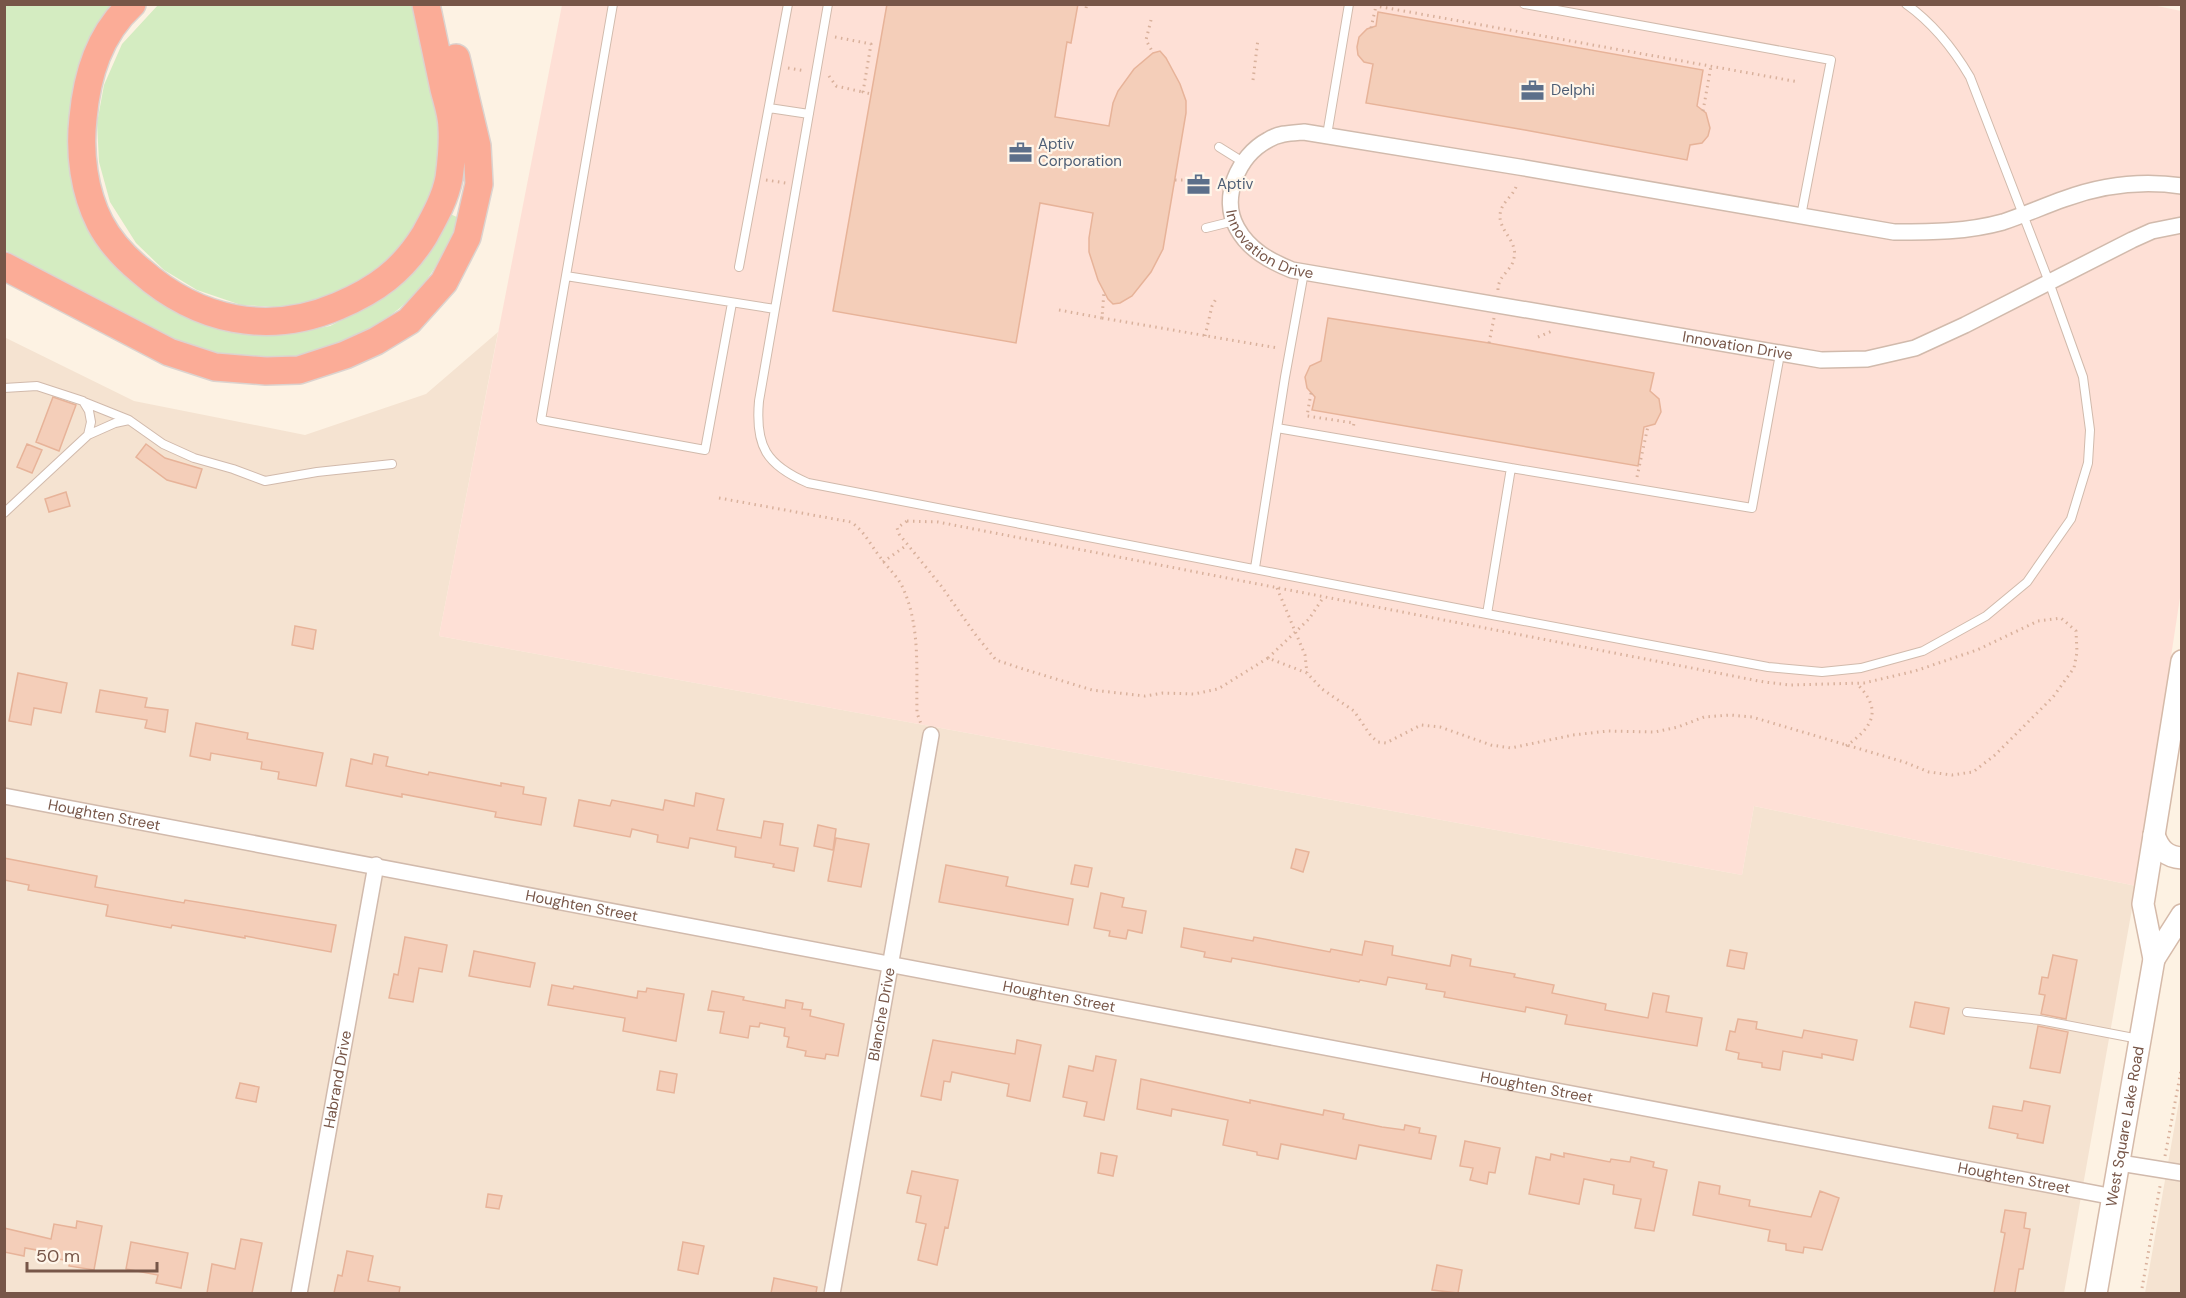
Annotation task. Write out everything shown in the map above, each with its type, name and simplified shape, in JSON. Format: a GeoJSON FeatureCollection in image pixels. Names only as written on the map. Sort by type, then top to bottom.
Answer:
{"type":"FeatureCollection","features":[{"type":"Feature","properties":{"kind":"highway"},"geometry":{"type":"LineString","coordinates":[[132,4],[105,36],[90,72],[84,100],[81,135],[83,167],[89,194],[100,223],[112,242],[130,262],[173,296],[215,315],[259,323],[296,320],[359,298],[390,277],[413,253],[436,215],[448,179],[452,128],[426,4]]}},
{"type":"Feature","properties":{"kind":"highway"},"geometry":{"type":"LineString","coordinates":[[4,266],[169,352],[215,367],[266,371],[299,370],[345,355],[376,341],[410,321],[444,282],[467,237],[479,184],[477,146],[444,4]]}},
{"type":"Feature","properties":{"kind":"main road","name":"West Square Lake Road"},"geometry":{"type":"LineString","coordinates":[[2096,1293],[2154,959],[2143,904],[2181,661]]}},
{"type":"Feature","properties":{"kind":"main road"},"geometry":{"type":"LineString","coordinates":[[2154,835],[2163,851],[2181,858]]}},
{"type":"Feature","properties":{"kind":"main road","name":"West Square Lake Road"},"geometry":{"type":"LineString","coordinates":[[2154,959],[2181,915]]}},
{"type":"Feature","properties":{"kind":"street","name":"Innovation Drive"},"geometry":{"type":"LineString","coordinates":[[2181,186],[2154,183],[2122,184],[2095,189],[1984,227],[1952,232],[1894,232],[1304,132],[1285,133],[1268,139],[1256,148],[1243,162],[1231,191],[1230,210],[1246,242],[1273,263],[1292,270],[1821,360],[1867,359],[1915,348],[2152,231],[2181,225]]}},
{"type":"Feature","properties":{"kind":"street","name":"Blanche Drive"},"geometry":{"type":"LineString","coordinates":[[832,1293],[931,735]]}},
{"type":"Feature","properties":{"kind":"street","name":"Houghten Street"},"geometry":{"type":"LineString","coordinates":[[4,796],[2114,1197]]}},
{"type":"Feature","properties":{"kind":"street","name":"Habrand Drive"},"geometry":{"type":"LineString","coordinates":[[299,1293],[376,865]]}},
{"type":"Feature","properties":{"kind":"street"},"geometry":{"type":"LineString","coordinates":[[2120,1163],[2181,1173]]}},
{"type":"Feature","properties":{"kind":"lane"},"geometry":{"type":"LineString","coordinates":[[613,4],[541,420],[705,450],[732,303]]}},
{"type":"Feature","properties":{"kind":"lane"},"geometry":{"type":"LineString","coordinates":[[739,267],[788,4]]}},
{"type":"Feature","properties":{"kind":"lane"},"geometry":{"type":"LineString","coordinates":[[828,4],[759,401],[758,434],[767,454],[777,466],[790,475],[808,483],[1487,614],[1768,667],[1822,672],[1861,668],[1923,651],[1986,616],[2027,582],[2071,519],[2088,464],[2090,430],[2083,377],[1970,77],[1943,37],[1906,4]]}},
{"type":"Feature","properties":{"kind":"lane"},"geometry":{"type":"LineString","coordinates":[[1327,135],[1348,4]]}},
{"type":"Feature","properties":{"kind":"lane"},"geometry":{"type":"LineString","coordinates":[[1524,4],[1831,60],[1801,216]]}},
{"type":"Feature","properties":{"kind":"lane"},"geometry":{"type":"LineString","coordinates":[[769,108],[809,114]]}},
{"type":"Feature","properties":{"kind":"lane"},"geometry":{"type":"LineString","coordinates":[[1220,147],[1243,162]]}},
{"type":"Feature","properties":{"kind":"lane"},"geometry":{"type":"LineString","coordinates":[[1206,228],[1234,221]]}},
{"type":"Feature","properties":{"kind":"lane"},"geometry":{"type":"LineString","coordinates":[[1255,568],[1304,272]]}},
{"type":"Feature","properties":{"kind":"lane"},"geometry":{"type":"LineString","coordinates":[[566,276],[775,309]]}},
{"type":"Feature","properties":{"kind":"lane"},"geometry":{"type":"LineString","coordinates":[[1277,428],[1752,508],[1780,354]]}},
{"type":"Feature","properties":{"kind":"lane"},"geometry":{"type":"LineString","coordinates":[[4,388],[38,386],[83,401],[129,420],[163,444],[194,458],[265,481],[317,472],[392,464]]}},
{"type":"Feature","properties":{"kind":"lane"},"geometry":{"type":"LineString","coordinates":[[83,401],[89,411],[91,422],[88,435]]}},
{"type":"Feature","properties":{"kind":"lane"},"geometry":{"type":"LineString","coordinates":[[4,513],[88,435],[115,423],[129,420]]}},
{"type":"Feature","properties":{"kind":"lane"},"geometry":{"type":"LineString","coordinates":[[1487,614],[1511,468]]}},
{"type":"Feature","properties":{"kind":"lane"},"geometry":{"type":"LineString","coordinates":[[1967,1012],[2040,1020],[2141,1039]]}},
{"type":"Feature","properties":{"kind":"path"},"geometry":{"type":"LineString","coordinates":[[1371,28],[1376,5],[1799,82]]}},
{"type":"Feature","properties":{"kind":"path"},"geometry":{"type":"LineString","coordinates":[[1151,20],[1146,40],[1153,53]]}},
{"type":"Feature","properties":{"kind":"path"},"geometry":{"type":"LineString","coordinates":[[834,36],[871,44],[863,92]]}},
{"type":"Feature","properties":{"kind":"path"},"geometry":{"type":"LineString","coordinates":[[1253,80],[1258,39]]}},
{"type":"Feature","properties":{"kind":"path"},"geometry":{"type":"LineString","coordinates":[[1703,111],[1711,66]]}},
{"type":"Feature","properties":{"kind":"path"},"geometry":{"type":"LineString","coordinates":[[828,75],[836,86],[871,94]]}},
{"type":"Feature","properties":{"kind":"path"},"geometry":{"type":"LineString","coordinates":[[1498,294],[1500,279],[1510,269],[1515,250],[1501,225],[1501,207],[1515,191],[1518,175]]}},
{"type":"Feature","properties":{"kind":"path"},"geometry":{"type":"LineString","coordinates":[[1175,180],[1191,180]]}},
{"type":"Feature","properties":{"kind":"path"},"geometry":{"type":"LineString","coordinates":[[1102,318],[1104,291]]}},
{"type":"Feature","properties":{"kind":"path"},"geometry":{"type":"LineString","coordinates":[[1205,336],[1212,306],[1217,297]]}},
{"type":"Feature","properties":{"kind":"path"},"geometry":{"type":"LineString","coordinates":[[1059,310],[1280,348]]}},
{"type":"Feature","properties":{"kind":"path"},"geometry":{"type":"LineString","coordinates":[[1489,343],[1495,311]]}},
{"type":"Feature","properties":{"kind":"path"},"geometry":{"type":"LineString","coordinates":[[1311,393],[1307,416],[1354,423],[1352,429],[1363,431]]}},
{"type":"Feature","properties":{"kind":"path"},"geometry":{"type":"LineString","coordinates":[[1626,475],[1638,477],[1648,426]]}},
{"type":"Feature","properties":{"kind":"path"},"geometry":{"type":"LineString","coordinates":[[719,498],[851,522],[862,530],[901,585],[910,608],[915,628],[917,713],[924,733],[931,735]]}},
{"type":"Feature","properties":{"kind":"path"},"geometry":{"type":"LineString","coordinates":[[1268,658],[1307,673],[1322,689],[1354,711],[1371,736],[1378,742],[1386,743],[1422,725],[1440,727],[1491,745],[1511,748],[1573,735],[1608,731],[1655,732],[1678,728],[1704,717],[1730,715],[1752,717],[1904,762],[1929,772],[1952,776],[1973,772],[1995,755],[2053,697],[2074,668],[2077,652],[2076,631],[2061,618],[2038,621],[1977,650],[1915,671],[1857,684],[1790,685],[1764,682],[1322,598],[938,522],[908,521],[897,528],[907,545],[942,587],[996,660],[1092,690],[1145,696],[1163,693],[1194,694],[1218,689],[1268,658],[1297,632],[1309,619],[1322,598],[1332,584]]}},
{"type":"Feature","properties":{"kind":"path"},"geometry":{"type":"LineString","coordinates":[[883,562],[907,545]]}},
{"type":"Feature","properties":{"kind":"path"},"geometry":{"type":"LineString","coordinates":[[1276,581],[1277,589],[1305,655],[1307,673]]}},
{"type":"Feature","properties":{"kind":"path"},"geometry":{"type":"LineString","coordinates":[[1846,746],[1862,735],[1871,724],[1873,709],[1867,694],[1857,684]]}},
{"type":"Feature","properties":{"kind":"path"},"geometry":{"type":"LineString","coordinates":[[2165,1157],[2181,1065]]}},
{"type":"Feature","properties":{"kind":"path"},"geometry":{"type":"LineString","coordinates":[[2141,1293],[2162,1179]]}},
{"type":"Feature","properties":{"kind":"shaded area"},"geometry":{"type":"Polygon","coordinates":[[[2148,4],[2181,11],[2181,591],[2136,886],[1754,806],[1742,875],[439,636],[562,5],[2148,4]]]}},
{"type":"Feature","properties":{"kind":"shaded area"},"geometry":{"type":"Polygon","coordinates":[[[498,332],[439,636],[1742,875],[1754,806],[2136,886],[2064,1293],[5,1293],[4,337],[134,401],[305,435],[426,394],[498,332]]]}},
{"type":"Feature","properties":{"kind":"shaded area"},"geometry":{"type":"Polygon","coordinates":[[[2181,1090],[2181,1293],[2145,1293],[2181,1090]]]}},
{"type":"Feature","properties":{"kind":"green space"},"geometry":{"type":"Polygon","coordinates":[[[5,5],[118,5],[95,33],[77,69],[69,150],[73,188],[89,227],[109,257],[146,293],[184,315],[232,333],[284,335],[330,326],[371,305],[448,213],[459,218],[432,272],[409,300],[358,335],[337,345],[294,357],[252,359],[208,352],[166,337],[5,250],[5,5]]]}},
{"type":"Feature","properties":{"kind":"green space"},"geometry":{"type":"Polygon","coordinates":[[[158,5],[417,5],[442,122],[442,158],[426,212],[399,250],[361,282],[319,301],[276,307],[241,305],[197,290],[164,270],[136,243],[110,202],[99,162],[97,123],[104,85],[122,44],[158,5]]]}},
{"type":"Feature","properties":{"kind":"building","name":"Aptiv Corporation"},"geometry":{"type":"Polygon","coordinates":[[[887,4],[1078,4],[1071,43],[1067,42],[1055,117],[1109,126],[1113,103],[1118,91],[1134,69],[1153,53],[1160,51],[1166,58],[1180,84],[1186,101],[1186,113],[1163,249],[1151,272],[1132,296],[1113,304],[1098,280],[1089,252],[1093,213],[1040,203],[1016,343],[833,311],[887,4]]]}},
{"type":"Feature","properties":{"kind":"building"},"geometry":{"type":"Polygon","coordinates":[[[1378,12],[1703,70],[1697,106],[1706,113],[1710,128],[1708,136],[1702,143],[1690,145],[1687,160],[1366,103],[1373,64],[1364,62],[1358,55],[1357,47],[1359,37],[1367,29],[1376,26],[1378,12]]]}},
{"type":"Feature","properties":{"kind":"building"},"geometry":{"type":"Polygon","coordinates":[[[1328,318],[1489,343],[1654,373],[1650,391],[1659,399],[1661,412],[1655,424],[1644,427],[1638,466],[1312,410],[1315,397],[1307,388],[1305,377],[1310,366],[1321,361],[1328,318]]]}},
{"type":"Feature","properties":{"kind":"building"},"geometry":{"type":"Polygon","coordinates":[[[53,397],[76,405],[59,451],[36,442],[53,397]]]}},
{"type":"Feature","properties":{"kind":"building"},"geometry":{"type":"Polygon","coordinates":[[[27,444],[42,450],[32,473],[17,467],[27,444]]]}},
{"type":"Feature","properties":{"kind":"building"},"geometry":{"type":"Polygon","coordinates":[[[146,444],[165,458],[202,469],[196,488],[167,480],[136,457],[146,444]]]}},
{"type":"Feature","properties":{"kind":"building"},"geometry":{"type":"Polygon","coordinates":[[[66,492],[70,506],[49,512],[45,499],[66,492]]]}},
{"type":"Feature","properties":{"kind":"building"},"geometry":{"type":"Polygon","coordinates":[[[295,626],[316,630],[313,649],[292,645],[295,626]]]}},
{"type":"Feature","properties":{"kind":"building"},"geometry":{"type":"Polygon","coordinates":[[[18,673],[67,683],[61,713],[34,708],[31,725],[9,721],[18,673]]]}},
{"type":"Feature","properties":{"kind":"building"},"geometry":{"type":"Polygon","coordinates":[[[100,690],[147,698],[145,707],[168,710],[165,732],[145,728],[147,720],[96,712],[100,690]]]}},
{"type":"Feature","properties":{"kind":"building"},"geometry":{"type":"Polygon","coordinates":[[[196,723],[248,733],[247,739],[323,753],[316,786],[278,779],[279,772],[261,769],[262,762],[211,753],[210,760],[190,756],[196,723]]]}},
{"type":"Feature","properties":{"kind":"building"},"geometry":{"type":"Polygon","coordinates":[[[374,754],[388,757],[386,766],[428,775],[429,772],[501,786],[501,783],[524,787],[523,794],[546,798],[541,825],[495,817],[496,812],[346,786],[351,759],[372,764],[374,754]]]}},
{"type":"Feature","properties":{"kind":"building"},"geometry":{"type":"Polygon","coordinates":[[[696,793],[724,799],[717,830],[761,838],[764,821],[783,824],[780,845],[798,848],[794,871],[773,867],[774,864],[735,857],[736,847],[690,838],[688,848],[657,842],[658,835],[632,829],[630,837],[574,826],[579,800],[610,806],[612,800],[663,810],[665,800],[694,806],[696,793]]]}},
{"type":"Feature","properties":{"kind":"building"},"geometry":{"type":"Polygon","coordinates":[[[818,825],[836,829],[833,850],[814,846],[818,825]]]}},
{"type":"Feature","properties":{"kind":"building"},"geometry":{"type":"Polygon","coordinates":[[[836,838],[869,844],[861,887],[828,881],[836,838]]]}},
{"type":"Feature","properties":{"kind":"building"},"geometry":{"type":"Polygon","coordinates":[[[1296,849],[1309,852],[1303,872],[1291,868],[1296,849]]]}},
{"type":"Feature","properties":{"kind":"building"},"geometry":{"type":"Polygon","coordinates":[[[4,858],[97,876],[95,887],[184,903],[185,900],[336,925],[331,952],[245,936],[245,938],[172,925],[171,928],[106,916],[108,905],[28,890],[29,885],[4,880],[4,858]]]}},
{"type":"Feature","properties":{"kind":"building"},"geometry":{"type":"Polygon","coordinates":[[[946,865],[1008,877],[1006,886],[1073,899],[1068,925],[939,902],[946,865]]]}},
{"type":"Feature","properties":{"kind":"building"},"geometry":{"type":"Polygon","coordinates":[[[1075,865],[1092,868],[1088,887],[1071,884],[1075,865]]]}},
{"type":"Feature","properties":{"kind":"building"},"geometry":{"type":"Polygon","coordinates":[[[1101,893],[1124,898],[1122,907],[1146,911],[1142,933],[1128,930],[1126,939],[1109,936],[1110,931],[1094,928],[1101,893]]]}},
{"type":"Feature","properties":{"kind":"building"},"geometry":{"type":"Polygon","coordinates":[[[1184,928],[1253,941],[1254,937],[1330,952],[1331,949],[1362,955],[1365,941],[1393,946],[1392,955],[1450,966],[1452,955],[1471,959],[1470,966],[1515,974],[1514,977],[1554,985],[1552,993],[1606,1004],[1605,1010],[1648,1018],[1653,993],[1669,996],[1666,1012],[1702,1018],[1697,1046],[1565,1024],[1567,1015],[1526,1007],[1525,1012],[1444,997],[1445,992],[1426,989],[1427,984],[1388,977],[1386,985],[1360,980],[1359,982],[1232,958],[1231,962],[1204,957],[1205,952],[1181,947],[1184,928]]]}},
{"type":"Feature","properties":{"kind":"building"},"geometry":{"type":"Polygon","coordinates":[[[405,937],[447,945],[442,972],[419,968],[413,1002],[389,998],[394,974],[398,975],[405,937]]]}},
{"type":"Feature","properties":{"kind":"building"},"geometry":{"type":"Polygon","coordinates":[[[1730,950],[1747,953],[1744,969],[1727,966],[1730,950]]]}},
{"type":"Feature","properties":{"kind":"building"},"geometry":{"type":"Polygon","coordinates":[[[474,951],[535,963],[530,987],[469,976],[474,951]]]}},
{"type":"Feature","properties":{"kind":"building"},"geometry":{"type":"Polygon","coordinates":[[[2053,955],[2077,960],[2066,1019],[2041,1014],[2045,995],[2039,994],[2042,977],[2048,978],[2053,955]]]}},
{"type":"Feature","properties":{"kind":"building"},"geometry":{"type":"Polygon","coordinates":[[[552,985],[573,989],[574,986],[637,998],[638,991],[646,992],[647,988],[684,994],[676,1041],[623,1031],[625,1018],[548,1005],[552,985]]]}},
{"type":"Feature","properties":{"kind":"building"},"geometry":{"type":"Polygon","coordinates":[[[712,991],[785,1008],[786,1000],[803,1003],[802,1009],[811,1010],[810,1016],[844,1024],[838,1056],[826,1054],[825,1059],[805,1056],[806,1051],[787,1047],[789,1037],[784,1036],[785,1028],[760,1023],[759,1027],[750,1026],[748,1038],[720,1033],[724,1012],[708,1010],[712,991]]]}},
{"type":"Feature","properties":{"kind":"building"},"geometry":{"type":"Polygon","coordinates":[[[1915,1002],[1949,1008],[1944,1034],[1910,1027],[1915,1002]]]}},
{"type":"Feature","properties":{"kind":"building"},"geometry":{"type":"Polygon","coordinates":[[[1738,1019],[1757,1022],[1756,1029],[1802,1038],[1804,1030],[1857,1040],[1853,1060],[1822,1054],[1822,1058],[1783,1051],[1780,1070],[1762,1067],[1762,1063],[1738,1059],[1739,1053],[1726,1050],[1730,1031],[1735,1032],[1738,1019]]]}},
{"type":"Feature","properties":{"kind":"building"},"geometry":{"type":"Polygon","coordinates":[[[2038,1026],[2068,1032],[2060,1073],[2030,1068],[2038,1026]]]}},
{"type":"Feature","properties":{"kind":"building"},"geometry":{"type":"Polygon","coordinates":[[[933,1040],[1015,1054],[1017,1040],[1041,1045],[1030,1101],[1007,1096],[1009,1084],[952,1072],[950,1082],[944,1081],[941,1100],[921,1096],[933,1040]]]}},
{"type":"Feature","properties":{"kind":"building"},"geometry":{"type":"Polygon","coordinates":[[[1096,1056],[1116,1060],[1104,1120],[1084,1116],[1087,1102],[1063,1097],[1069,1066],[1093,1071],[1096,1056]]]}},
{"type":"Feature","properties":{"kind":"building"},"geometry":{"type":"Polygon","coordinates":[[[660,1071],[677,1074],[674,1093],[657,1090],[660,1071]]]}},
{"type":"Feature","properties":{"kind":"building"},"geometry":{"type":"Polygon","coordinates":[[[1141,1079],[1250,1103],[1250,1100],[1323,1115],[1324,1110],[1344,1114],[1343,1119],[1382,1127],[1404,1130],[1405,1125],[1420,1128],[1419,1133],[1436,1136],[1431,1159],[1359,1145],[1356,1159],[1281,1144],[1278,1159],[1257,1155],[1257,1152],[1223,1145],[1228,1120],[1172,1109],[1171,1116],[1137,1109],[1141,1079]]]}},
{"type":"Feature","properties":{"kind":"building"},"geometry":{"type":"Polygon","coordinates":[[[240,1083],[259,1087],[256,1102],[236,1098],[240,1083]]]}},
{"type":"Feature","properties":{"kind":"building"},"geometry":{"type":"Polygon","coordinates":[[[2024,1101],[2050,1106],[2043,1143],[2017,1138],[2018,1134],[1989,1128],[1993,1106],[2022,1111],[2024,1101]]]}},
{"type":"Feature","properties":{"kind":"building"},"geometry":{"type":"Polygon","coordinates":[[[1465,1141],[1500,1148],[1495,1173],[1489,1172],[1487,1184],[1470,1180],[1473,1168],[1460,1166],[1465,1141]]]}},
{"type":"Feature","properties":{"kind":"building"},"geometry":{"type":"Polygon","coordinates":[[[1101,1153],[1117,1156],[1113,1176],[1098,1173],[1101,1153]]]}},
{"type":"Feature","properties":{"kind":"building"},"geometry":{"type":"Polygon","coordinates":[[[1564,1153],[1610,1162],[1611,1159],[1630,1162],[1631,1157],[1654,1162],[1653,1167],[1667,1170],[1654,1231],[1635,1228],[1641,1199],[1613,1194],[1614,1185],[1584,1179],[1579,1204],[1529,1194],[1536,1157],[1550,1160],[1551,1154],[1564,1157],[1564,1153]]]}},
{"type":"Feature","properties":{"kind":"building"},"geometry":{"type":"Polygon","coordinates":[[[912,1171],[958,1180],[948,1228],[945,1227],[937,1265],[918,1260],[926,1224],[916,1222],[921,1196],[907,1193],[912,1171]]]}},
{"type":"Feature","properties":{"kind":"building"},"geometry":{"type":"Polygon","coordinates":[[[1699,1182],[1720,1186],[1719,1194],[1750,1200],[1749,1206],[1811,1217],[1820,1191],[1839,1198],[1822,1250],[1804,1247],[1803,1253],[1786,1250],[1786,1244],[1768,1241],[1770,1230],[1693,1215],[1699,1182]]]}},
{"type":"Feature","properties":{"kind":"building"},"geometry":{"type":"Polygon","coordinates":[[[488,1194],[502,1196],[499,1209],[486,1207],[488,1194]]]}},
{"type":"Feature","properties":{"kind":"building"},"geometry":{"type":"Polygon","coordinates":[[[2005,1210],[2026,1213],[2024,1228],[2030,1229],[2023,1269],[2019,1269],[2015,1293],[1994,1293],[2005,1233],[2001,1232],[2005,1210]]]}},
{"type":"Feature","properties":{"kind":"building"},"geometry":{"type":"Polygon","coordinates":[[[77,1221],[102,1226],[94,1270],[69,1266],[70,1261],[59,1259],[59,1254],[25,1248],[24,1256],[4,1252],[4,1228],[51,1239],[54,1224],[76,1228],[77,1221]]]}},
{"type":"Feature","properties":{"kind":"building"},"geometry":{"type":"Polygon","coordinates":[[[241,1239],[262,1243],[252,1293],[207,1293],[212,1264],[235,1269],[241,1239]]]}},
{"type":"Feature","properties":{"kind":"building"},"geometry":{"type":"Polygon","coordinates":[[[131,1242],[188,1253],[181,1288],[156,1283],[158,1275],[126,1269],[131,1242]]]}},
{"type":"Feature","properties":{"kind":"building"},"geometry":{"type":"Polygon","coordinates":[[[683,1242],[704,1246],[698,1274],[678,1270],[683,1242]]]}},
{"type":"Feature","properties":{"kind":"building"},"geometry":{"type":"Polygon","coordinates":[[[347,1251],[373,1256],[368,1281],[400,1287],[399,1293],[334,1293],[338,1275],[342,1276],[347,1251]]]}},
{"type":"Feature","properties":{"kind":"building"},"geometry":{"type":"Polygon","coordinates":[[[1437,1265],[1462,1270],[1458,1293],[1432,1290],[1437,1265]]]}},
{"type":"Feature","properties":{"kind":"building"},"geometry":{"type":"Polygon","coordinates":[[[774,1278],[817,1287],[816,1293],[771,1293],[774,1278]]]}},
{"type":"Feature","properties":{"kind":"place","name":"Delphi"},"geometry":{"type":"Point","coordinates":[1533,90]}},
{"type":"Feature","properties":{"kind":"place","name":"Aptiv Corporation"},"geometry":{"type":"Point","coordinates":[1020,153]}},
{"type":"Feature","properties":{"kind":"place","name":"Aptiv"},"geometry":{"type":"Point","coordinates":[1199,184]}}]}
